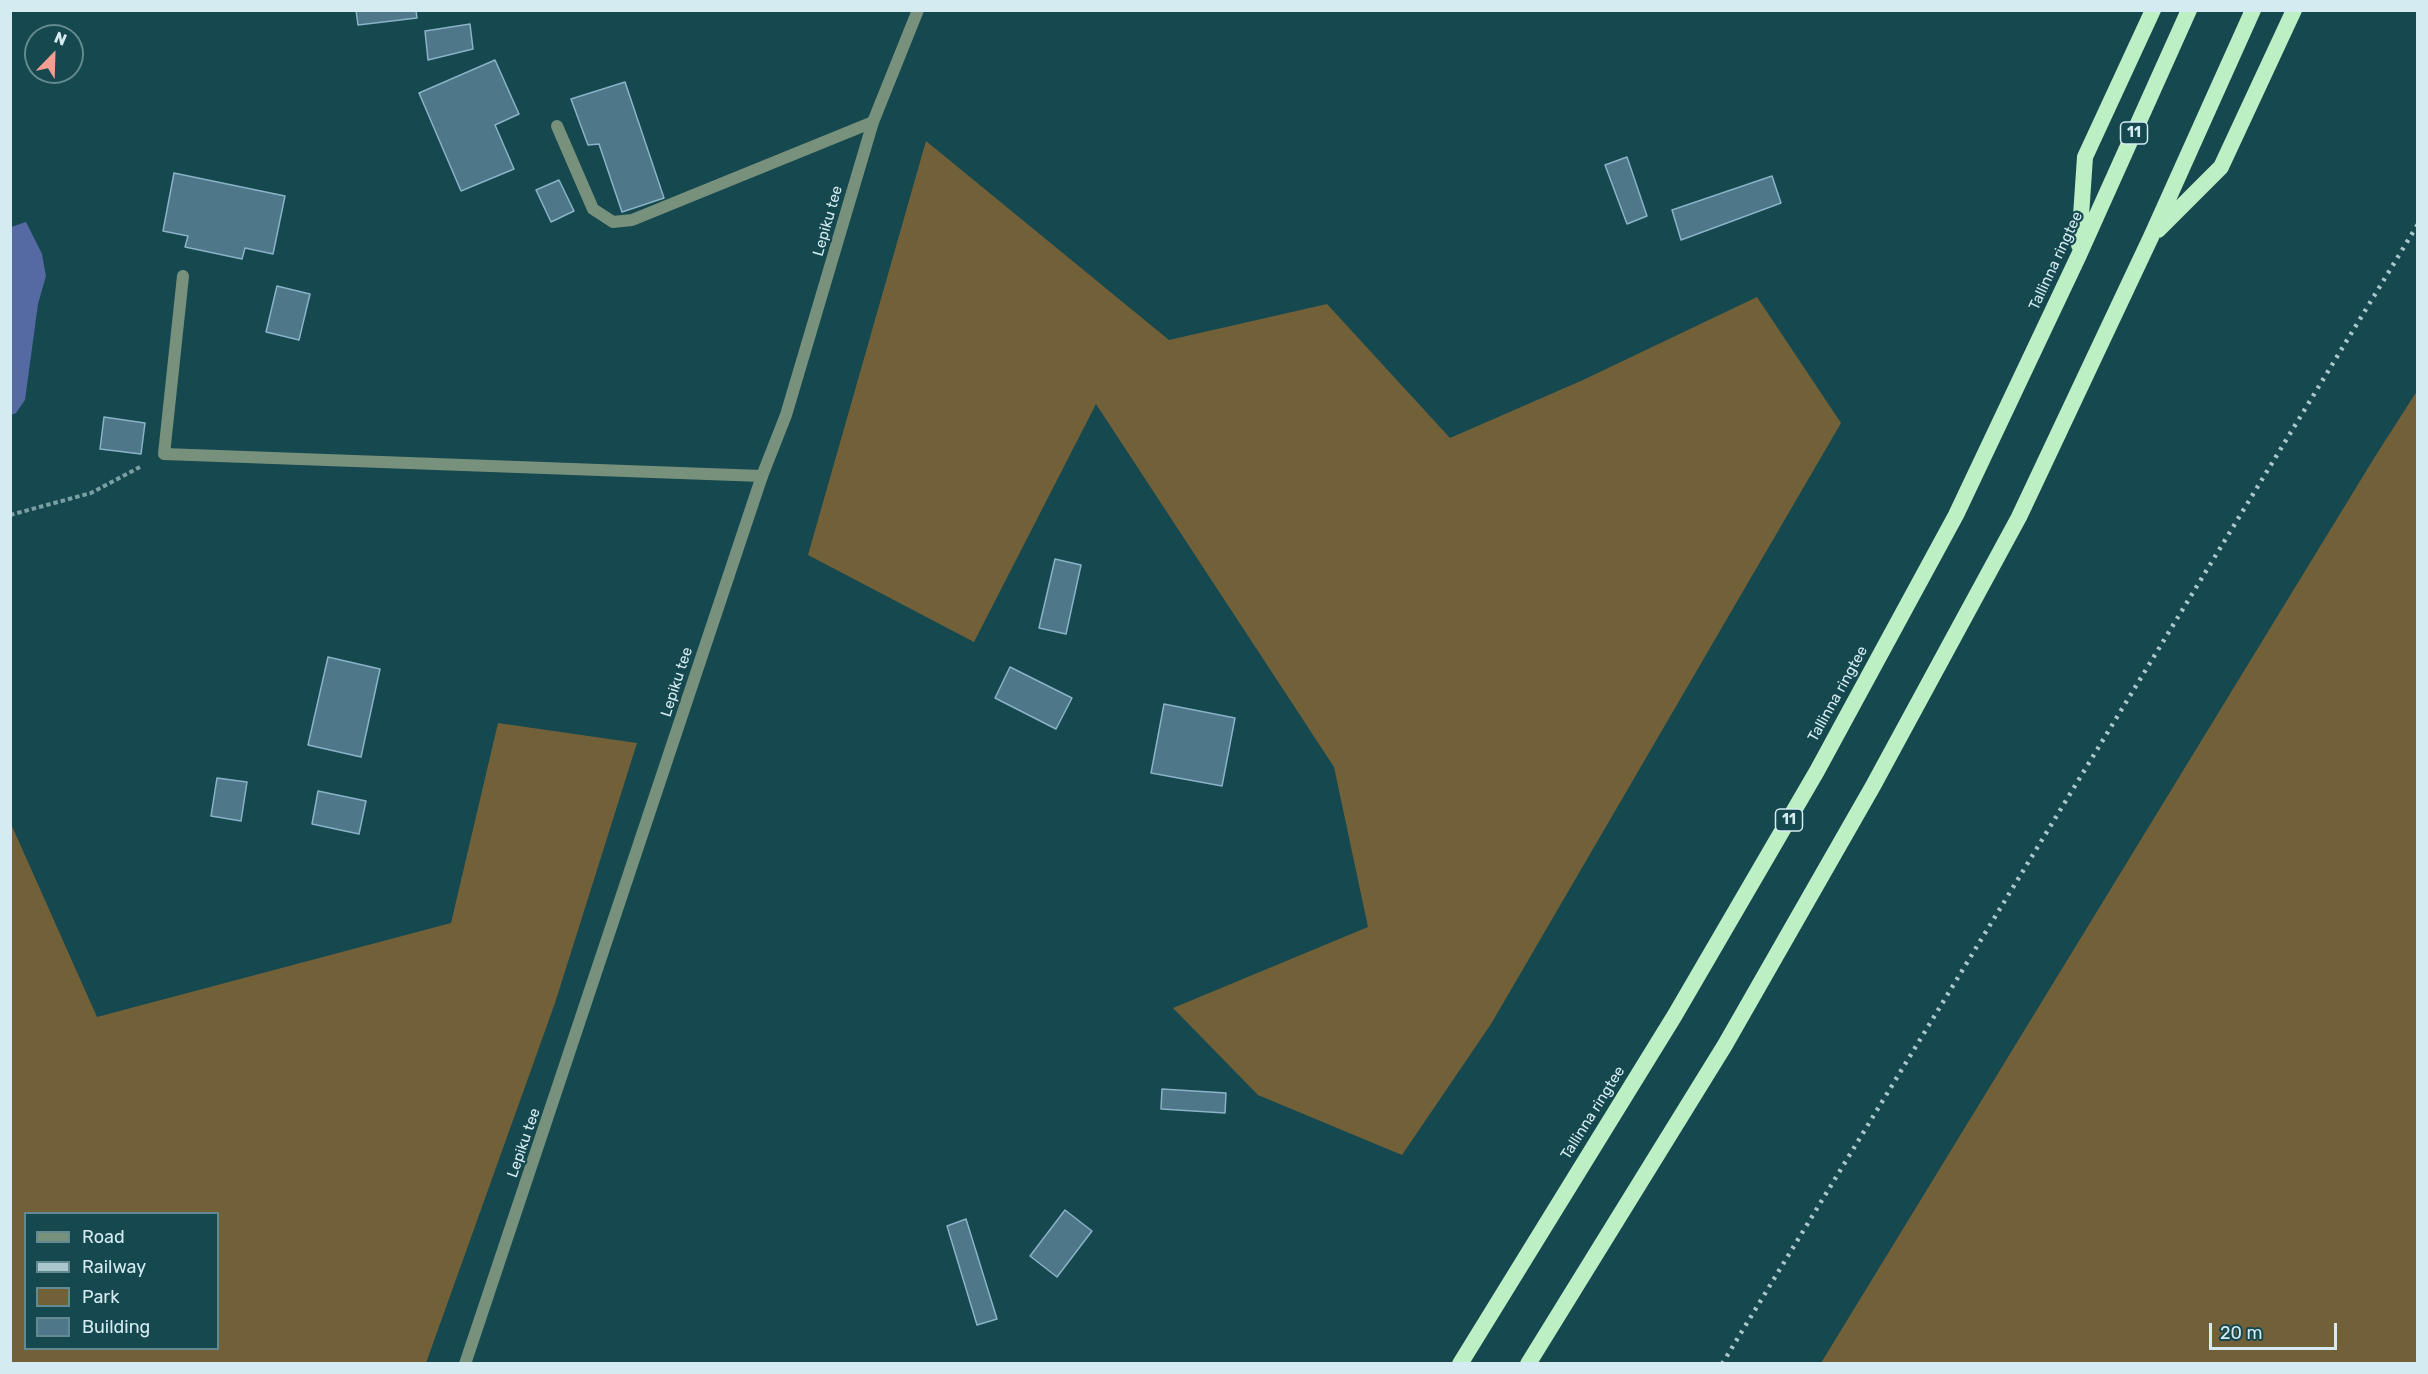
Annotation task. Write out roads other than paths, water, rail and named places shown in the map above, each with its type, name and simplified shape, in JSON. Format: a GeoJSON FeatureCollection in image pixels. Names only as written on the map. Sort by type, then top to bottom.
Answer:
{"type":"FeatureCollection","features":[{"type":"Feature","properties":{"kind":"highway"},"geometry":{"type":"LineString","coordinates":[[2079,255],[2085,158],[2152,10]]}},
{"type":"Feature","properties":{"kind":"highway","name":"Tallinna ringtee"},"geometry":{"type":"LineString","coordinates":[[1460,1364],[1675,1016],[1817,771],[1956,515],[2079,255],[2189,10]]}},
{"type":"Feature","properties":{"kind":"highway"},"geometry":{"type":"LineString","coordinates":[[1528,1364],[1725,1045],[1873,786],[2019,517],[2151,237],[2253,10]]}},
{"type":"Feature","properties":{"kind":"highway"},"geometry":{"type":"LineString","coordinates":[[2151,237],[2221,167],[2294,10]]}},
{"type":"Feature","properties":{"kind":"street","name":"Lepiku tee"},"geometry":{"type":"LineString","coordinates":[[465,1364],[762,476],[786,415],[873,122],[918,10]]}},
{"type":"Feature","properties":{"kind":"street"},"geometry":{"type":"LineString","coordinates":[[557,126],[594,208],[613,222],[632,220],[873,122]]}},
{"type":"Feature","properties":{"kind":"street"},"geometry":{"type":"LineString","coordinates":[[183,276],[164,454],[762,476]]}},
{"type":"Feature","properties":{"kind":"water"},"geometry":{"type":"Polygon","coordinates":[[[26,222],[42,254],[46,276],[38,304],[25,400],[16,413],[11,415],[11,227],[26,222]]]}},
{"type":"Feature","properties":{"kind":"railway"},"geometry":{"type":"LineString","coordinates":[[1722,1364],[2418,224]]}}]}
